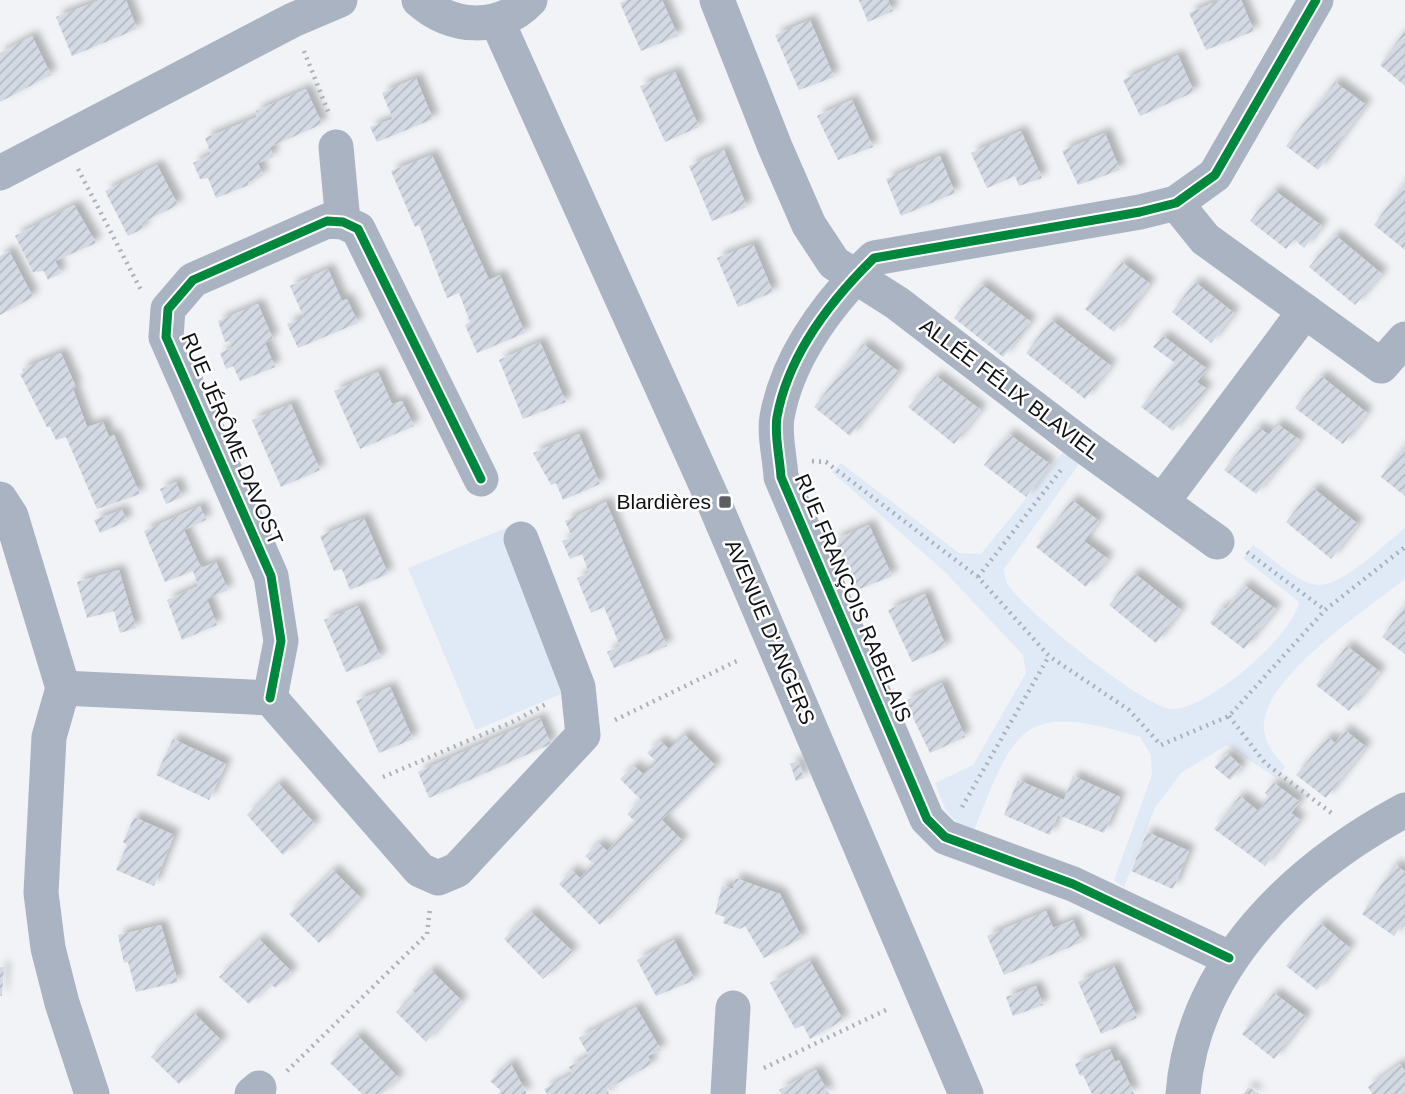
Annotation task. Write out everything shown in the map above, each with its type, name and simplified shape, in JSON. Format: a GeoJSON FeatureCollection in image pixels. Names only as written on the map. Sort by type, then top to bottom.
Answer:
{"type":"FeatureCollection","features":[{"type":"Feature","properties":{"kind":"street"},"geometry":{"type":"LineString","coordinates":[[0,173],[293,20],[340,0]]}},
{"type":"Feature","properties":{"kind":"street"},"geometry":{"type":"LineString","coordinates":[[419,0],[431,11],[452,21],[475,24],[497,21],[521,10],[530,0]]}},
{"type":"Feature","properties":{"kind":"street","name":"ALLÉE FÉLIX BLAVIEL"},"geometry":{"type":"LineString","coordinates":[[716,0],[740,66],[809,225],[834,264],[897,303],[1081,444],[1217,542]]}},
{"type":"Feature","properties":{"kind":"street","name":"RUE FRANÇOIS RABELAIS"},"geometry":{"type":"LineString","coordinates":[[944,837],[927,819],[781,477],[777,419],[801,347],[856,276],[874,258],[1140,212],[1176,203],[1215,175],[1316,0]]}},
{"type":"Feature","properties":{"kind":"street","name":"AVENUE D'ANGERS"},"geometry":{"type":"LineString","coordinates":[[497,21],[712,498],[966,1094]]}},
{"type":"Feature","properties":{"kind":"street"},"geometry":{"type":"LineString","coordinates":[[336,147],[343,222],[358,229],[481,479]]}},
{"type":"Feature","properties":{"kind":"street"},"geometry":{"type":"LineString","coordinates":[[1176,203],[1205,239],[1381,366],[1405,339]]}},
{"type":"Feature","properties":{"kind":"street","name":"RUE JÉRÔME DAVOST"},"geometry":{"type":"LineString","coordinates":[[270,698],[281,641],[271,576],[166,337],[168,309],[193,280],[327,221],[343,222]]}},
{"type":"Feature","properties":{"kind":"street"},"geometry":{"type":"LineString","coordinates":[[1163,502],[1305,312]]}},
{"type":"Feature","properties":{"kind":"street"},"geometry":{"type":"LineString","coordinates":[[0,499],[11,516],[63,688],[49,737],[41,893],[48,948],[62,1003],[92,1094]]}},
{"type":"Feature","properties":{"kind":"street"},"geometry":{"type":"LineString","coordinates":[[63,688],[270,698],[419,870],[438,878],[457,870],[583,735],[578,687],[521,540]]}},
{"type":"Feature","properties":{"kind":"street"},"geometry":{"type":"LineString","coordinates":[[1183,1094],[1207,999],[1229,958],[1306,874],[1360,834],[1405,810]]}},
{"type":"Feature","properties":{"kind":"street"},"geometry":{"type":"LineString","coordinates":[[944,837],[1073,884],[1229,958]]}},
{"type":"Feature","properties":{"kind":"street"},"geometry":{"type":"LineString","coordinates":[[728,1094],[733,1008]]}},
{"type":"Feature","properties":{"kind":"path"},"geometry":{"type":"LineString","coordinates":[[303,47],[331,120],[336,147]]}},
{"type":"Feature","properties":{"kind":"path"},"geometry":{"type":"LineString","coordinates":[[63,140],[142,293],[168,309]]}},
{"type":"Feature","properties":{"kind":"path"},"geometry":{"type":"LineString","coordinates":[[978,577],[1081,444]]}},
{"type":"Feature","properties":{"kind":"path"},"geometry":{"type":"LineString","coordinates":[[780,460],[827,462],[978,577],[1049,656],[1129,710],[1161,745],[1229,716],[1325,610],[1405,547]]}},
{"type":"Feature","properties":{"kind":"path"},"geometry":{"type":"LineString","coordinates":[[1217,542],[1248,552],[1325,610]]}},
{"type":"Feature","properties":{"kind":"path"},"geometry":{"type":"LineString","coordinates":[[944,837],[1049,656]]}},
{"type":"Feature","properties":{"kind":"path"},"geometry":{"type":"LineString","coordinates":[[583,735],[741,659]]}},
{"type":"Feature","properties":{"kind":"path"},"geometry":{"type":"LineString","coordinates":[[350,790],[502,727],[578,687]]}},
{"type":"Feature","properties":{"kind":"path"},"geometry":{"type":"LineString","coordinates":[[1229,716],[1265,763],[1360,834]]}},
{"type":"Feature","properties":{"kind":"path"},"geometry":{"type":"LineString","coordinates":[[256,1091],[296,1064],[428,934],[430,901],[438,878]]}},
{"type":"Feature","properties":{"kind":"path"},"geometry":{"type":"LineString","coordinates":[[762,1069],[888,1009]]}},
{"type":"Feature","properties":{"kind":"shaded area"},"geometry":{"type":"Polygon","coordinates":[[[1066,449],[1082,460],[1004,569],[1007,583],[1037,615],[1086,657],[1138,694],[1173,709],[1188,706],[1227,684],[1266,651],[1293,616],[1299,602],[1243,558],[1253,545],[1296,577],[1322,585],[1347,574],[1405,528],[1405,579],[1343,626],[1296,668],[1278,689],[1267,710],[1265,736],[1285,767],[1276,778],[1227,745],[1181,773],[1155,808],[1124,887],[1114,880],[1152,775],[1151,755],[1140,737],[1100,726],[1070,722],[1046,723],[1028,731],[1014,745],[1001,767],[974,830],[958,823],[948,812],[935,783],[973,765],[1026,673],[1023,655],[945,572],[832,472],[841,463],[959,553],[981,554],[1066,449]]]}},
{"type":"Feature","properties":{"kind":"shaded area"},"geometry":{"type":"Polygon","coordinates":[[[506,528],[573,689],[476,730],[408,568],[506,528]]]}},
{"type":"Feature","properties":{"kind":"building"},"geometry":{"type":"Polygon","coordinates":[[[100,0],[126,0],[137,29],[72,56],[56,17],[100,0]]]}},
{"type":"Feature","properties":{"kind":"building"},"geometry":{"type":"Polygon","coordinates":[[[627,0],[662,0],[678,36],[641,51],[620,3],[627,0]]]}},
{"type":"Feature","properties":{"kind":"building"},"geometry":{"type":"Polygon","coordinates":[[[859,0],[888,0],[893,11],[868,22],[859,0]]]}},
{"type":"Feature","properties":{"kind":"building"},"geometry":{"type":"Polygon","coordinates":[[[1220,0],[1241,0],[1254,31],[1206,50],[1189,13],[1220,0]]]}},
{"type":"Feature","properties":{"kind":"building"},"geometry":{"type":"Polygon","coordinates":[[[810,20],[834,77],[799,90],[775,35],[810,20]]]}},
{"type":"Feature","properties":{"kind":"building"},"geometry":{"type":"Polygon","coordinates":[[[1405,31],[1405,86],[1380,65],[1405,31]]]}},
{"type":"Feature","properties":{"kind":"building"},"geometry":{"type":"Polygon","coordinates":[[[32,36],[51,75],[0,102],[0,53],[32,36]]]}},
{"type":"Feature","properties":{"kind":"building"},"geometry":{"type":"Polygon","coordinates":[[[1178,55],[1194,92],[1140,116],[1123,80],[1178,55]]]}},
{"type":"Feature","properties":{"kind":"building"},"geometry":{"type":"Polygon","coordinates":[[[675,72],[699,127],[665,142],[640,86],[675,72]]]}},
{"type":"Feature","properties":{"kind":"building"},"geometry":{"type":"Polygon","coordinates":[[[416,78],[433,119],[377,142],[370,127],[393,119],[382,93],[416,78]]]}},
{"type":"Feature","properties":{"kind":"building"},"geometry":{"type":"Polygon","coordinates":[[[1335,82],[1366,105],[1318,170],[1286,146],[1335,82]]]}},
{"type":"Feature","properties":{"kind":"building"},"geometry":{"type":"Polygon","coordinates":[[[306,89],[322,124],[270,147],[273,157],[258,163],[263,176],[248,182],[249,185],[216,198],[208,178],[200,179],[193,163],[211,154],[205,138],[257,117],[256,111],[306,89]]]}},
{"type":"Feature","properties":{"kind":"building"},"geometry":{"type":"Polygon","coordinates":[[[852,100],[873,147],[838,160],[817,116],[852,100]]]}},
{"type":"Feature","properties":{"kind":"building"},"geometry":{"type":"Polygon","coordinates":[[[1021,131],[1042,178],[1019,186],[1015,176],[987,188],[971,153],[1021,131]]]}},
{"type":"Feature","properties":{"kind":"building"},"geometry":{"type":"Polygon","coordinates":[[[1105,133],[1120,170],[1078,185],[1062,151],[1105,133]]]}},
{"type":"Feature","properties":{"kind":"building"},"geometry":{"type":"Polygon","coordinates":[[[724,150],[747,207],[712,221],[689,166],[724,150]]]}},
{"type":"Feature","properties":{"kind":"building"},"geometry":{"type":"Polygon","coordinates":[[[432,155],[489,280],[500,275],[525,333],[477,353],[465,325],[470,322],[459,293],[447,298],[419,225],[415,227],[391,171],[432,155]]]}},
{"type":"Feature","properties":{"kind":"building"},"geometry":{"type":"Polygon","coordinates":[[[940,156],[955,193],[901,216],[886,179],[940,156]]]}},
{"type":"Feature","properties":{"kind":"building"},"geometry":{"type":"Polygon","coordinates":[[[157,165],[178,205],[141,223],[144,228],[128,236],[105,191],[157,165]]]}},
{"type":"Feature","properties":{"kind":"building"},"geometry":{"type":"Polygon","coordinates":[[[1405,182],[1405,250],[1374,225],[1405,182]]]}},
{"type":"Feature","properties":{"kind":"building"},"geometry":{"type":"Polygon","coordinates":[[[1274,190],[1322,226],[1304,248],[1294,239],[1286,249],[1250,221],[1274,190]]]}},
{"type":"Feature","properties":{"kind":"building"},"geometry":{"type":"Polygon","coordinates":[[[74,205],[96,243],[55,261],[61,273],[48,280],[44,271],[33,272],[15,236],[74,205]]]}},
{"type":"Feature","properties":{"kind":"building"},"geometry":{"type":"Polygon","coordinates":[[[1335,235],[1382,274],[1355,305],[1309,267],[1335,235]]]}},
{"type":"Feature","properties":{"kind":"building"},"geometry":{"type":"Polygon","coordinates":[[[753,244],[773,292],[738,307],[717,258],[753,244]]]}},
{"type":"Feature","properties":{"kind":"building"},"geometry":{"type":"Polygon","coordinates":[[[9,251],[33,297],[0,315],[0,256],[9,251]]]}},
{"type":"Feature","properties":{"kind":"building"},"geometry":{"type":"Polygon","coordinates":[[[1122,262],[1150,284],[1114,332],[1085,309],[1122,262]]]}},
{"type":"Feature","properties":{"kind":"building"},"geometry":{"type":"Polygon","coordinates":[[[328,269],[342,301],[347,299],[358,323],[298,348],[287,324],[304,318],[290,286],[328,269]]]}},
{"type":"Feature","properties":{"kind":"building"},"geometry":{"type":"Polygon","coordinates":[[[1195,282],[1234,313],[1211,343],[1172,312],[1195,282]]]}},
{"type":"Feature","properties":{"kind":"building"},"geometry":{"type":"Polygon","coordinates":[[[981,284],[1031,322],[1003,357],[954,318],[981,284]]]}},
{"type":"Feature","properties":{"kind":"building"},"geometry":{"type":"Polygon","coordinates":[[[258,304],[273,339],[265,343],[275,367],[240,381],[233,366],[226,369],[220,353],[232,348],[229,341],[225,342],[218,321],[258,304]]]}},
{"type":"Feature","properties":{"kind":"building"},"geometry":{"type":"Polygon","coordinates":[[[1051,320],[1111,366],[1085,399],[1026,353],[1051,320]]]}},
{"type":"Feature","properties":{"kind":"building"},"geometry":{"type":"Polygon","coordinates":[[[1163,336],[1207,369],[1197,382],[1207,389],[1173,431],[1141,407],[1175,363],[1153,347],[1163,336]]]}},
{"type":"Feature","properties":{"kind":"building"},"geometry":{"type":"Polygon","coordinates":[[[540,342],[566,402],[523,419],[499,360],[540,342]]]}},
{"type":"Feature","properties":{"kind":"building"},"geometry":{"type":"Polygon","coordinates":[[[863,344],[899,372],[850,436],[814,407],[863,344]]]}},
{"type":"Feature","properties":{"kind":"building"},"geometry":{"type":"Polygon","coordinates":[[[61,353],[76,387],[73,389],[87,427],[103,422],[109,437],[114,435],[140,494],[97,509],[66,437],[56,440],[50,427],[47,427],[20,374],[23,373],[22,369],[61,353]]]}},
{"type":"Feature","properties":{"kind":"building"},"geometry":{"type":"Polygon","coordinates":[[[378,372],[392,404],[402,401],[414,426],[360,449],[334,391],[378,372]]]}},
{"type":"Feature","properties":{"kind":"building"},"geometry":{"type":"Polygon","coordinates":[[[936,376],[981,410],[954,444],[908,407],[936,376]]]}},
{"type":"Feature","properties":{"kind":"building"},"geometry":{"type":"Polygon","coordinates":[[[1321,376],[1367,413],[1343,444],[1295,408],[1321,376]]]}},
{"type":"Feature","properties":{"kind":"building"},"geometry":{"type":"Polygon","coordinates":[[[291,404],[320,470],[281,487],[252,420],[291,404]]]}},
{"type":"Feature","properties":{"kind":"building"},"geometry":{"type":"Polygon","coordinates":[[[1277,424],[1300,440],[1256,494],[1224,470],[1258,427],[1269,435],[1277,424]]]}},
{"type":"Feature","properties":{"kind":"building"},"geometry":{"type":"Polygon","coordinates":[[[579,434],[600,484],[563,500],[556,483],[551,485],[533,453],[579,434]]]}},
{"type":"Feature","properties":{"kind":"building"},"geometry":{"type":"Polygon","coordinates":[[[1009,434],[1050,464],[1026,497],[984,465],[1009,434]]]}},
{"type":"Feature","properties":{"kind":"building"},"geometry":{"type":"Polygon","coordinates":[[[1405,445],[1405,496],[1381,477],[1405,445]]]}},
{"type":"Feature","properties":{"kind":"building"},"geometry":{"type":"Polygon","coordinates":[[[176,482],[182,497],[166,504],[160,489],[176,482]]]}},
{"type":"Feature","properties":{"kind":"building"},"geometry":{"type":"Polygon","coordinates":[[[1313,488],[1358,524],[1331,559],[1286,522],[1313,488]]]}},
{"type":"Feature","properties":{"kind":"building"},"geometry":{"type":"Polygon","coordinates":[[[1072,500],[1099,521],[1084,541],[1108,559],[1086,587],[1036,547],[1072,500]]]}},
{"type":"Feature","properties":{"kind":"building"},"geometry":{"type":"Polygon","coordinates":[[[606,502],[667,646],[614,668],[607,652],[620,646],[604,607],[591,613],[577,578],[589,573],[582,554],[570,559],[562,541],[572,537],[565,521],[606,502]]]}},
{"type":"Feature","properties":{"kind":"building"},"geometry":{"type":"Polygon","coordinates":[[[200,506],[206,520],[184,530],[201,568],[216,562],[228,590],[207,599],[217,625],[182,640],[167,600],[198,586],[193,571],[165,582],[144,531],[200,506]]]}},
{"type":"Feature","properties":{"kind":"building"},"geometry":{"type":"Polygon","coordinates":[[[122,510],[127,521],[100,533],[94,520],[122,510]]]}},
{"type":"Feature","properties":{"kind":"building"},"geometry":{"type":"Polygon","coordinates":[[[364,518],[388,574],[350,590],[342,569],[334,571],[320,536],[364,518]]]}},
{"type":"Feature","properties":{"kind":"building"},"geometry":{"type":"Polygon","coordinates":[[[869,525],[892,576],[857,590],[834,540],[869,525]]]}},
{"type":"Feature","properties":{"kind":"building"},"geometry":{"type":"Polygon","coordinates":[[[119,570],[136,628],[120,633],[114,611],[87,618],[77,582],[119,570]]]}},
{"type":"Feature","properties":{"kind":"building"},"geometry":{"type":"Polygon","coordinates":[[[1134,573],[1181,610],[1156,643],[1109,605],[1134,573]]]}},
{"type":"Feature","properties":{"kind":"building"},"geometry":{"type":"Polygon","coordinates":[[[1244,585],[1276,609],[1244,649],[1210,623],[1222,607],[1226,609],[1244,585]]]}},
{"type":"Feature","properties":{"kind":"building"},"geometry":{"type":"Polygon","coordinates":[[[925,594],[946,647],[912,662],[888,610],[925,594]]]}},
{"type":"Feature","properties":{"kind":"building"},"geometry":{"type":"Polygon","coordinates":[[[358,606],[381,658],[346,672],[324,620],[358,606]]]}},
{"type":"Feature","properties":{"kind":"building"},"geometry":{"type":"Polygon","coordinates":[[[1405,606],[1405,654],[1382,637],[1405,606]]]}},
{"type":"Feature","properties":{"kind":"building"},"geometry":{"type":"Polygon","coordinates":[[[1347,646],[1380,672],[1349,711],[1316,685],[1347,646]]]}},
{"type":"Feature","properties":{"kind":"building"},"geometry":{"type":"Polygon","coordinates":[[[942,683],[965,737],[930,753],[905,701],[942,683]]]}},
{"type":"Feature","properties":{"kind":"building"},"geometry":{"type":"Polygon","coordinates":[[[390,687],[413,739],[379,753],[356,701],[390,687]]]}},
{"type":"Feature","properties":{"kind":"building"},"geometry":{"type":"Polygon","coordinates":[[[540,718],[551,744],[429,798],[418,772],[540,718]]]}},
{"type":"Feature","properties":{"kind":"building"},"geometry":{"type":"Polygon","coordinates":[[[1345,730],[1366,747],[1326,798],[1296,775],[1328,737],[1335,743],[1345,730]]]}},
{"type":"Feature","properties":{"kind":"building"},"geometry":{"type":"Polygon","coordinates":[[[684,734],[716,766],[662,820],[683,841],[600,925],[559,884],[572,870],[580,878],[594,864],[585,856],[599,843],[607,851],[636,822],[627,814],[641,800],[620,779],[634,766],[643,774],[656,761],[647,753],[660,741],[669,749],[684,734]]]}},
{"type":"Feature","properties":{"kind":"building"},"geometry":{"type":"Polygon","coordinates":[[[173,739],[226,764],[209,800],[156,775],[173,739]]]}},
{"type":"Feature","properties":{"kind":"building"},"geometry":{"type":"Polygon","coordinates":[[[1227,753],[1242,767],[1230,780],[1214,767],[1227,753]]]}},
{"type":"Feature","properties":{"kind":"building"},"geometry":{"type":"Polygon","coordinates":[[[798,761],[804,778],[796,781],[790,764],[798,761]]]}},
{"type":"Feature","properties":{"kind":"building"},"geometry":{"type":"Polygon","coordinates":[[[1073,776],[1120,797],[1104,833],[1058,815],[1050,835],[1004,815],[1018,780],[1064,800],[1073,776]]]}},
{"type":"Feature","properties":{"kind":"building"},"geometry":{"type":"Polygon","coordinates":[[[278,783],[315,824],[283,855],[247,815],[278,783]]]}},
{"type":"Feature","properties":{"kind":"building"},"geometry":{"type":"Polygon","coordinates":[[[1274,783],[1300,802],[1291,813],[1300,820],[1265,866],[1214,829],[1240,796],[1258,811],[1269,797],[1265,793],[1274,783]]]}},
{"type":"Feature","properties":{"kind":"building"},"geometry":{"type":"Polygon","coordinates":[[[134,817],[174,835],[154,886],[116,870],[127,845],[123,842],[134,817]]]}},
{"type":"Feature","properties":{"kind":"building"},"geometry":{"type":"Polygon","coordinates":[[[1147,832],[1189,851],[1173,889],[1131,871],[1147,832]]]}},
{"type":"Feature","properties":{"kind":"building"},"geometry":{"type":"Polygon","coordinates":[[[1395,864],[1405,872],[1405,920],[1394,936],[1362,914],[1395,864]]]}},
{"type":"Feature","properties":{"kind":"building"},"geometry":{"type":"Polygon","coordinates":[[[333,870],[361,898],[319,943],[289,914],[333,870]]]}},
{"type":"Feature","properties":{"kind":"building"},"geometry":{"type":"Polygon","coordinates":[[[735,878],[780,894],[802,938],[764,958],[745,926],[740,929],[723,923],[725,917],[715,914],[722,886],[733,889],[735,878]]]}},
{"type":"Feature","properties":{"kind":"building"},"geometry":{"type":"Polygon","coordinates":[[[1046,911],[1053,928],[1073,920],[1082,942],[1004,975],[987,936],[1046,911]]]}},
{"type":"Feature","properties":{"kind":"building"},"geometry":{"type":"Polygon","coordinates":[[[531,912],[573,952],[543,979],[504,939],[531,912]]]}},
{"type":"Feature","properties":{"kind":"building"},"geometry":{"type":"Polygon","coordinates":[[[1320,923],[1350,948],[1317,990],[1286,966],[1320,923]]]}},
{"type":"Feature","properties":{"kind":"building"},"geometry":{"type":"Polygon","coordinates":[[[161,925],[178,982],[136,992],[128,962],[124,963],[118,935],[161,925]]]}},
{"type":"Feature","properties":{"kind":"building"},"geometry":{"type":"Polygon","coordinates":[[[259,939],[292,972],[276,988],[270,984],[249,1004],[219,977],[259,939]]]}},
{"type":"Feature","properties":{"kind":"building"},"geometry":{"type":"Polygon","coordinates":[[[674,940],[695,980],[656,996],[637,960],[674,940]]]}},
{"type":"Feature","properties":{"kind":"building"},"geometry":{"type":"Polygon","coordinates":[[[810,961],[843,1020],[810,1039],[803,1025],[795,1029],[770,983],[810,961]]]}},
{"type":"Feature","properties":{"kind":"building"},"geometry":{"type":"Polygon","coordinates":[[[1114,966],[1137,1018],[1101,1034],[1078,982],[1114,966]]]}},
{"type":"Feature","properties":{"kind":"building"},"geometry":{"type":"Polygon","coordinates":[[[0,967],[4,967],[2,996],[0,996],[0,967]]]}},
{"type":"Feature","properties":{"kind":"building"},"geometry":{"type":"Polygon","coordinates":[[[431,970],[462,1001],[426,1042],[396,1012],[415,993],[412,990],[431,970]]]}},
{"type":"Feature","properties":{"kind":"building"},"geometry":{"type":"Polygon","coordinates":[[[1036,986],[1043,1005],[1013,1016],[1006,997],[1036,986]]]}},
{"type":"Feature","properties":{"kind":"building"},"geometry":{"type":"Polygon","coordinates":[[[1274,993],[1306,1017],[1274,1059],[1242,1034],[1274,993]]]}},
{"type":"Feature","properties":{"kind":"building"},"geometry":{"type":"Polygon","coordinates":[[[636,1007],[661,1050],[648,1056],[652,1064],[607,1089],[609,1094],[547,1094],[544,1089],[572,1074],[569,1067],[589,1056],[579,1038],[636,1007]]]}},
{"type":"Feature","properties":{"kind":"building"},"geometry":{"type":"Polygon","coordinates":[[[194,1013],[222,1041],[179,1084],[151,1057],[194,1013]]]}},
{"type":"Feature","properties":{"kind":"building"},"geometry":{"type":"Polygon","coordinates":[[[357,1035],[399,1078],[382,1094],[362,1094],[330,1063],[357,1035]]]}},
{"type":"Feature","properties":{"kind":"building"},"geometry":{"type":"Polygon","coordinates":[[[1110,1049],[1115,1062],[1119,1060],[1134,1094],[1092,1094],[1083,1075],[1080,1076],[1075,1064],[1110,1049]]]}},
{"type":"Feature","properties":{"kind":"building"},"geometry":{"type":"Polygon","coordinates":[[[510,1063],[527,1094],[498,1094],[501,1091],[490,1081],[510,1063]]]}},
{"type":"Feature","properties":{"kind":"building"},"geometry":{"type":"Polygon","coordinates":[[[1400,1064],[1405,1071],[1405,1094],[1372,1094],[1368,1087],[1400,1064]]]}},
{"type":"Feature","properties":{"kind":"building"},"geometry":{"type":"Polygon","coordinates":[[[816,1070],[829,1094],[781,1094],[779,1090],[816,1070]]]}},
{"type":"Feature","properties":{"kind":"building"},"geometry":{"type":"Polygon","coordinates":[[[1249,1087],[1259,1094],[1243,1094],[1249,1087]]]}},
{"type":"Feature","properties":{"kind":"cycle path"},"geometry":{"type":"LineString","coordinates":[[1229,958],[1073,884],[945,837],[927,819],[781,477],[776,424],[783,394],[801,351],[827,311],[874,258],[1140,212],[1176,203],[1215,175],[1316,0]]}},
{"type":"Feature","properties":{"kind":"cycle path"},"geometry":{"type":"LineString","coordinates":[[270,698],[281,641],[271,576],[166,337],[168,309],[193,280],[327,221],[343,222],[358,229],[481,479]]}},
{"type":"Feature","properties":{"kind":"place","name":"Blardières"},"geometry":{"type":"Point","coordinates":[725,502]}}]}
